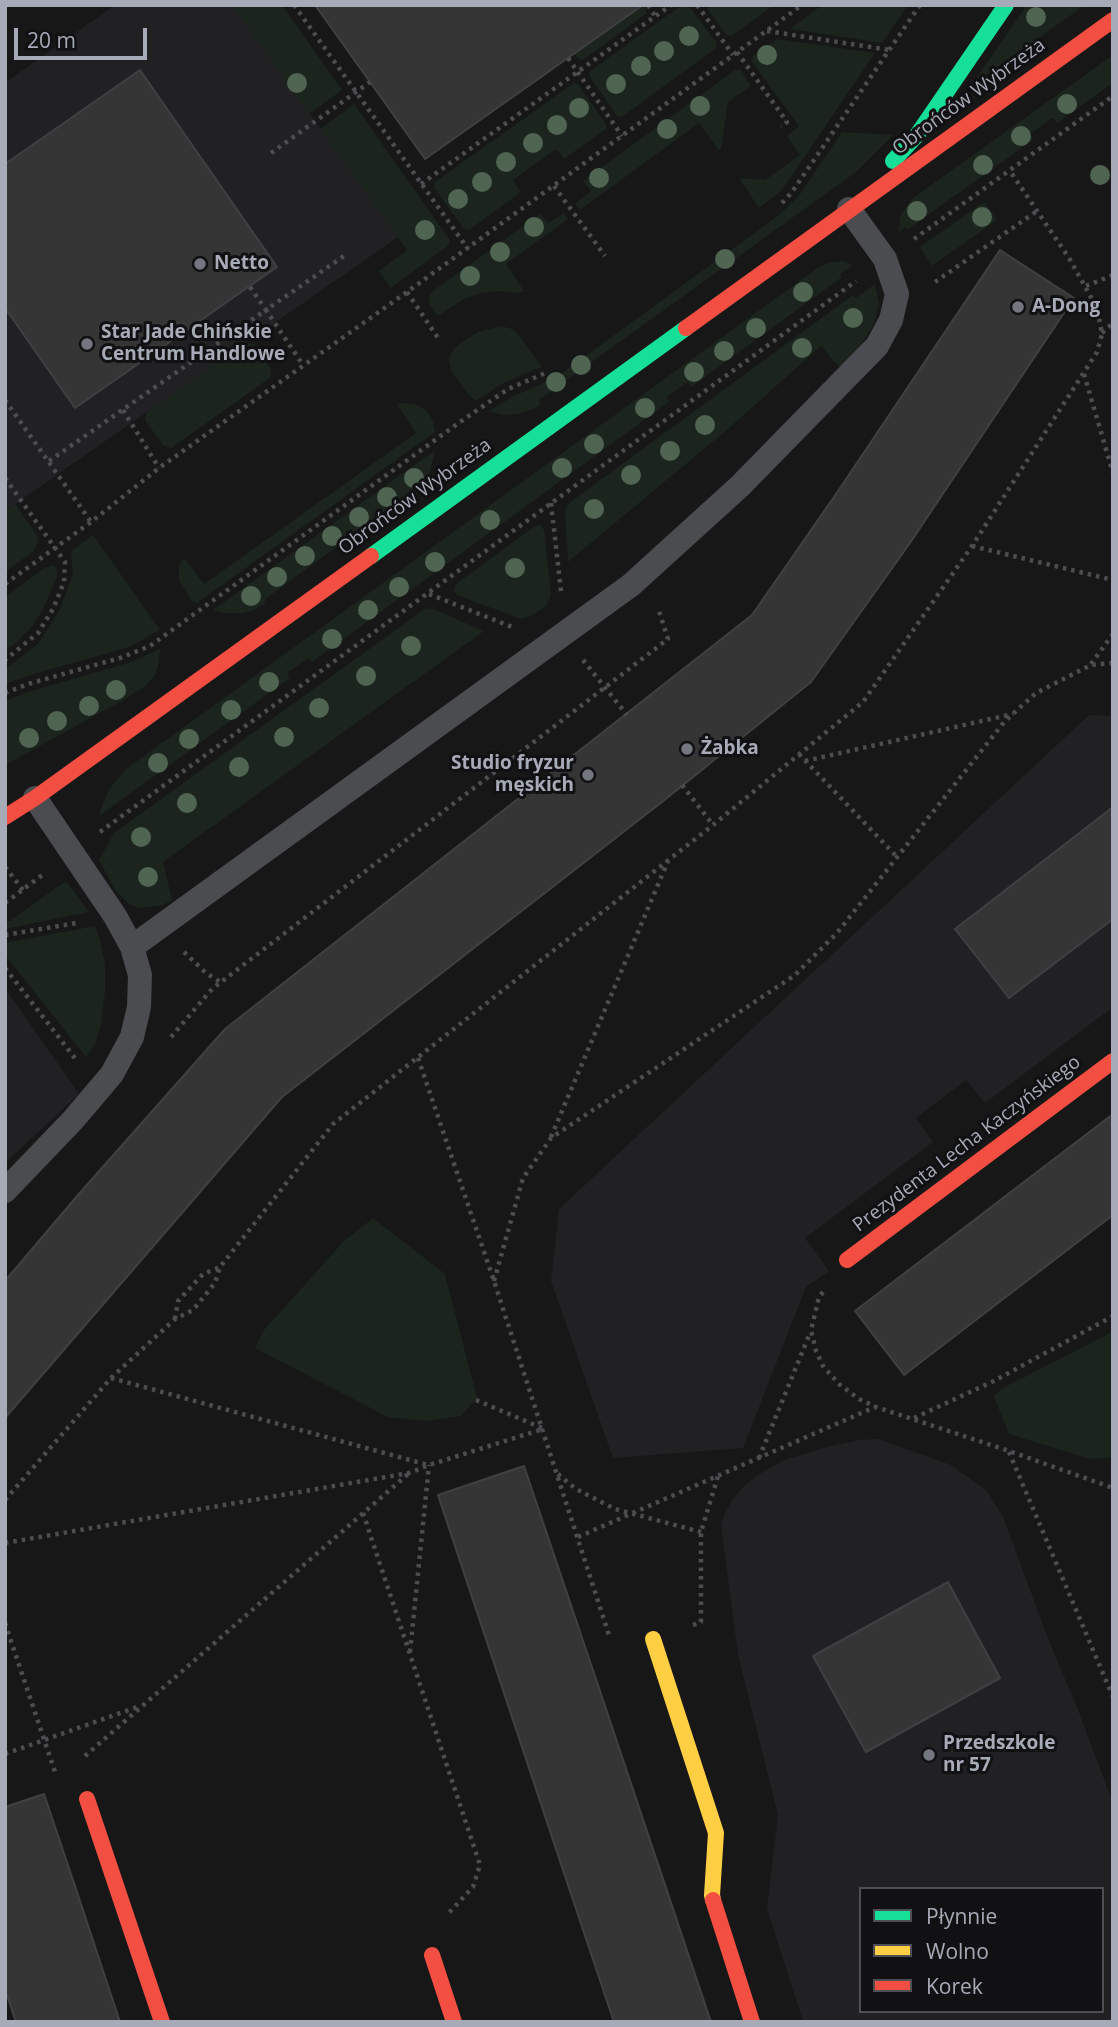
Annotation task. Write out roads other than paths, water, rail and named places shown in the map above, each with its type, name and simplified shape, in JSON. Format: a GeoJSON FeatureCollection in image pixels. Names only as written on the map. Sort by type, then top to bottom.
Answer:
{"type":"FeatureCollection","features":[{"type":"Feature","properties":{"kind":"main road","name":"Obrońców Wybrzeża"},"geometry":{"type":"LineString","coordinates":[[849,209],[917,135],[1006,5]]}},
{"type":"Feature","properties":{"kind":"main road","name":"Obrońców Wybrzeża"},"geometry":{"type":"LineString","coordinates":[[5,817],[35,799],[1113,20]]}},
{"type":"Feature","properties":{"kind":"main road","name":"Prezydenta Lecha Kaczyńskiego"},"geometry":{"type":"LineString","coordinates":[[846,1260],[1113,1061]]}},
{"type":"Feature","properties":{"kind":"main road"},"geometry":{"type":"LineString","coordinates":[[653,1639],[716,1833],[712,1895],[752,2022]]}},
{"type":"Feature","properties":{"kind":"main road"},"geometry":{"type":"LineString","coordinates":[[87,1799],[162,2022]]}},
{"type":"Feature","properties":{"kind":"main road"},"geometry":{"type":"LineString","coordinates":[[432,1955],[454,2022]]}},
{"type":"Feature","properties":{"kind":"lane"},"geometry":{"type":"LineString","coordinates":[[132,947],[631,584],[740,486],[877,345],[891,320],[897,294],[886,259],[849,209]]}},
{"type":"Feature","properties":{"kind":"lane"},"geometry":{"type":"LineString","coordinates":[[5,1191],[95,1095],[132,1037],[139,1007],[140,975],[132,947],[115,916],[35,799]]}},
{"type":"Feature","properties":{"kind":"place","name":"Netto"},"geometry":{"type":"Point","coordinates":[200,264]}},
{"type":"Feature","properties":{"kind":"place","name":"A-Dong"},"geometry":{"type":"Point","coordinates":[1018,307]}},
{"type":"Feature","properties":{"kind":"place","name":"Star Jade Chińskie Centrum Handlowe"},"geometry":{"type":"Point","coordinates":[87,344]}},
{"type":"Feature","properties":{"kind":"place","name":"Żabka"},"geometry":{"type":"Point","coordinates":[687,749]}},
{"type":"Feature","properties":{"kind":"place","name":"Studio fryzur męskich"},"geometry":{"type":"Point","coordinates":[588,775]}},
{"type":"Feature","properties":{"kind":"place","name":"Przedszkole nr 57"},"geometry":{"type":"Point","coordinates":[929,1755]}}]}
